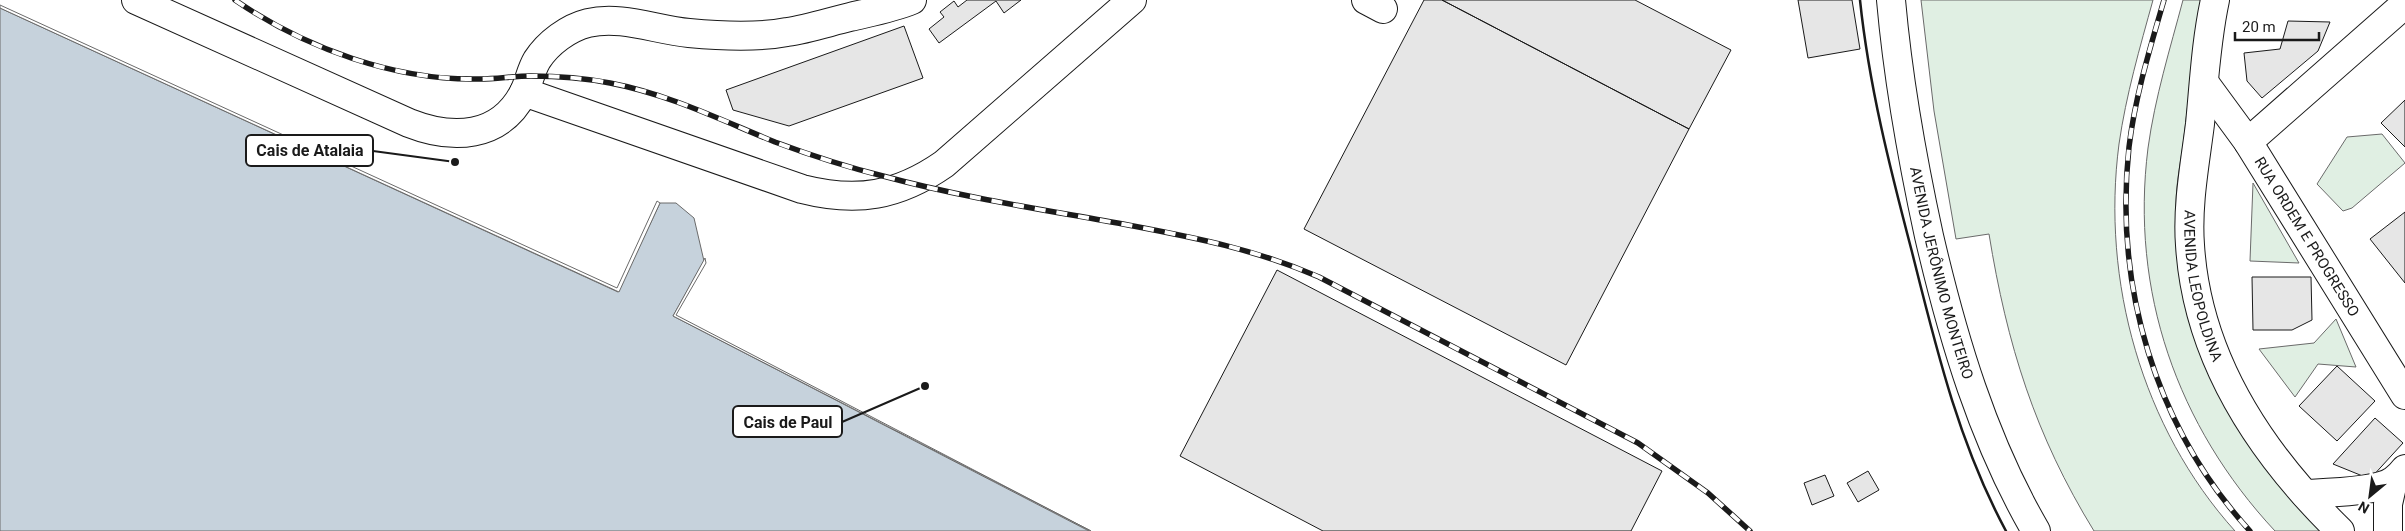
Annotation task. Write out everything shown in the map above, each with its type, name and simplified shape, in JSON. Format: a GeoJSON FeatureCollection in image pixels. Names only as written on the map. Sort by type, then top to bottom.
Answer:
{"type":"FeatureCollection","features":[{"type":"Feature","properties":{"kind":"street"},"geometry":{"type":"LineString","coordinates":[[136,0],[400,119],[435,132],[458,134],[488,127],[514,107],[524,92],[537,60],[548,47],[560,36],[588,23],[619,21],[654,28],[721,35],[787,32],[885,9],[912,0]]}},
{"type":"Feature","properties":{"kind":"street"},"geometry":{"type":"LineString","coordinates":[[524,92],[802,189],[824,194],[870,196],[909,185],[944,164],[1132,0]]}},
{"type":"Feature","properties":{"kind":"street","name":"AVENIDA JERÔNIMO MONTEIRO"},"geometry":{"type":"LineString","coordinates":[[1891,0],[1907,124],[1917,180],[1950,320],[1965,372],[1983,421],[2004,470],[2036,531]]}},
{"type":"Feature","properties":{"kind":"street","name":"AVENIDA LEOPOLDINA"},"geometry":{"type":"LineString","coordinates":[[2215,0],[2190,206],[2190,244],[2193,281],[2200,312],[2209,342],[2234,397],[2266,445],[2305,494],[2340,531]]}},
{"type":"Feature","properties":{"kind":"street"},"geometry":{"type":"LineString","coordinates":[[2248,142],[2405,4]]}},
{"type":"Feature","properties":{"kind":"street","name":"RUA ORDEM E PROGRESSO"},"geometry":{"type":"LineString","coordinates":[[2204,82],[2248,142],[2405,395]]}},
{"type":"Feature","properties":{"kind":"street"},"geometry":{"type":"LineString","coordinates":[[2305,494],[2353,491],[2402,472]]}},
{"type":"Feature","properties":{"kind":"street"},"geometry":{"type":"LineString","coordinates":[[2388,531],[2388,504],[2402,472]]}},
{"type":"Feature","properties":{"kind":"green space"},"geometry":{"type":"Polygon","coordinates":[[[1921,0],[2153,0],[2129,89],[2119,144],[2115,196],[2116,248],[2123,299],[2135,350],[2153,399],[2175,446],[2203,490],[2235,531],[2094,531],[2055,460],[2026,388],[2005,314],[1989,234],[1956,239],[1934,111],[1921,0]]]}},
{"type":"Feature","properties":{"kind":"green space"},"geometry":{"type":"Polygon","coordinates":[[[2183,0],[2203,0],[2199,17],[2177,182],[2177,252],[2184,297],[2197,341],[2214,383],[2236,423],[2261,461],[2321,531],[2275,531],[2241,490],[2211,447],[2187,401],[2168,354],[2154,304],[2146,253],[2144,201],[2148,148],[2159,92],[2183,0]]]}},
{"type":"Feature","properties":{"kind":"green space"},"geometry":{"type":"Polygon","coordinates":[[[2382,134],[2405,163],[2352,208],[2343,211],[2317,184],[2347,137],[2382,134]]]}},
{"type":"Feature","properties":{"kind":"green space"},"geometry":{"type":"Polygon","coordinates":[[[2253,183],[2299,263],[2250,261],[2253,183]]]}},
{"type":"Feature","properties":{"kind":"green space"},"geometry":{"type":"Polygon","coordinates":[[[2336,319],[2356,367],[2318,364],[2295,397],[2259,349],[2314,343],[2336,319]]]}},
{"type":"Feature","properties":{"kind":"shaded area"},"geometry":{"type":"Polygon","coordinates":[[[0,8],[618,292],[660,203],[676,203],[694,218],[704,261],[673,316],[1089,531],[0,531],[0,8]]]}},
{"type":"Feature","properties":{"kind":"pier"},"geometry":{"type":"Polygon","coordinates":[[[0,5],[617,288],[657,201],[660,203],[619,292],[0,8],[0,5]]]}},
{"type":"Feature","properties":{"kind":"pier"},"geometry":{"type":"Polygon","coordinates":[[[705,258],[706,263],[676,315],[1091,531],[673,316],[705,258]]]}},
{"type":"Feature","properties":{"kind":"building"},"geometry":{"type":"Polygon","coordinates":[[[967,0],[1021,0],[1004,13],[996,1],[939,43],[929,29],[944,17],[940,12],[954,1],[958,7],[967,0]]]}},
{"type":"Feature","properties":{"kind":"building"},"geometry":{"type":"Polygon","coordinates":[[[1424,0],[1442,0],[1689,129],[1566,365],[1304,229],[1424,0]]]}},
{"type":"Feature","properties":{"kind":"building"},"geometry":{"type":"Polygon","coordinates":[[[1442,0],[1635,0],[1731,50],[1689,129],[1442,0]]]}},
{"type":"Feature","properties":{"kind":"building"},"geometry":{"type":"Polygon","coordinates":[[[1798,0],[1852,0],[1860,49],[1808,58],[1798,0]]]}},
{"type":"Feature","properties":{"kind":"building"},"geometry":{"type":"Polygon","coordinates":[[[2288,21],[2330,22],[2318,51],[2262,98],[2247,81],[2244,53],[2280,49],[2288,21]]]}},
{"type":"Feature","properties":{"kind":"building"},"geometry":{"type":"Polygon","coordinates":[[[904,26],[923,78],[789,126],[733,110],[726,90],[904,26]]]}},
{"type":"Feature","properties":{"kind":"building"},"geometry":{"type":"Polygon","coordinates":[[[2405,100],[2405,147],[2381,123],[2405,100]]]}},
{"type":"Feature","properties":{"kind":"building"},"geometry":{"type":"Polygon","coordinates":[[[2405,212],[2405,283],[2370,239],[2405,212]]]}},
{"type":"Feature","properties":{"kind":"building"},"geometry":{"type":"Polygon","coordinates":[[[1277,270],[1662,471],[1631,531],[1323,531],[1180,456],[1277,270]]]}},
{"type":"Feature","properties":{"kind":"building"},"geometry":{"type":"Polygon","coordinates":[[[2252,277],[2311,277],[2312,320],[2292,330],[2253,330],[2252,277]]]}},
{"type":"Feature","properties":{"kind":"building"},"geometry":{"type":"Polygon","coordinates":[[[2337,366],[2375,401],[2337,441],[2299,406],[2337,366]]]}},
{"type":"Feature","properties":{"kind":"building"},"geometry":{"type":"Polygon","coordinates":[[[2375,418],[2403,443],[2370,479],[2333,464],[2375,418]]]}},
{"type":"Feature","properties":{"kind":"building"},"geometry":{"type":"Polygon","coordinates":[[[1868,471],[1879,490],[1858,502],[1847,483],[1868,471]]]}},
{"type":"Feature","properties":{"kind":"building"},"geometry":{"type":"Polygon","coordinates":[[[1825,475],[1834,496],[1812,505],[1804,483],[1825,475]]]}},
{"type":"Feature","properties":{"kind":"railway"},"geometry":{"type":"LineString","coordinates":[[235,0],[291,33],[321,47],[384,68],[448,78],[480,79],[551,76],[610,83],[673,101],[775,142],[913,184],[1202,240],[1295,267],[1319,277],[1638,443],[1708,493],[1750,531]]}},
{"type":"Feature","properties":{"kind":"railway"},"geometry":{"type":"LineString","coordinates":[[2164,0],[2139,91],[2129,147],[2126,199],[2128,251],[2136,302],[2148,352],[2166,400],[2189,447],[2217,490],[2250,531]]}},
{"type":"Feature","properties":{"kind":"wall"},"geometry":{"type":"LineString","coordinates":[[1860,0],[1869,64],[1881,127],[1930,324],[1962,430],[1989,498],[2006,531]]}},
{"type":"Feature","properties":{"kind":"place","name":"Cais de Atalaia"},"geometry":{"type":"Point","coordinates":[455,162]}},
{"type":"Feature","properties":{"kind":"place","name":"Cais de Paul"},"geometry":{"type":"Point","coordinates":[925,386]}}]}
